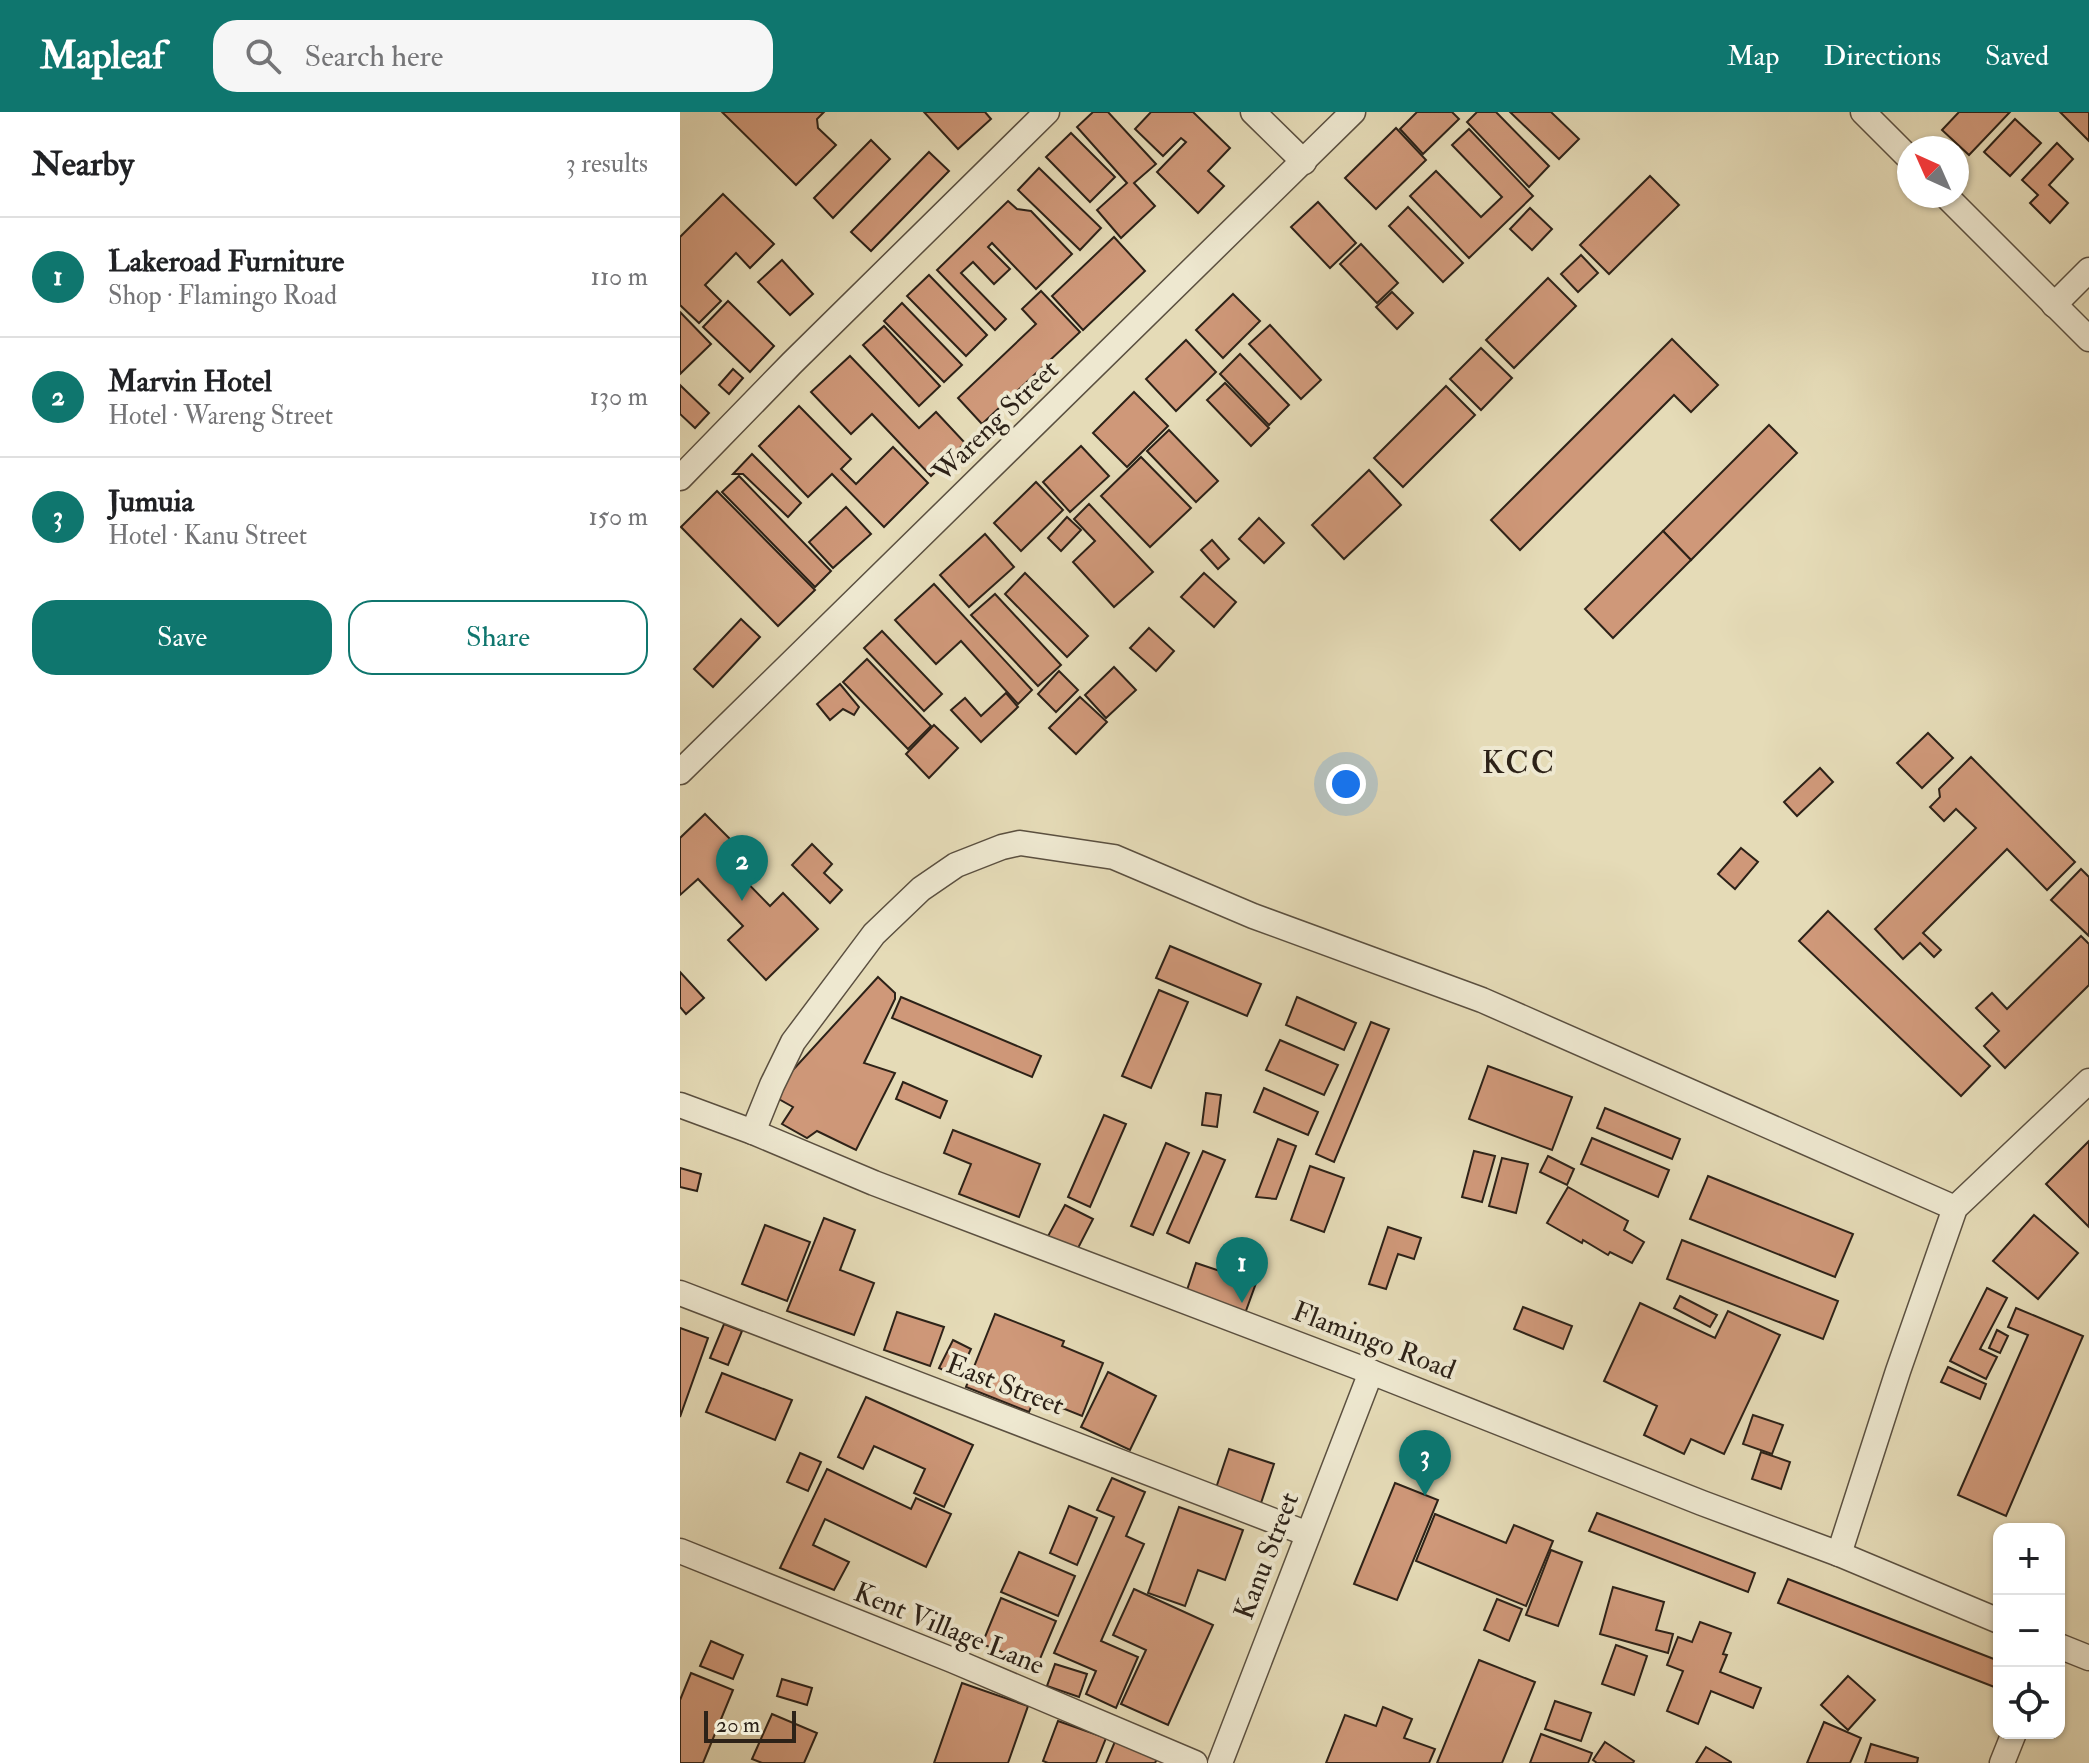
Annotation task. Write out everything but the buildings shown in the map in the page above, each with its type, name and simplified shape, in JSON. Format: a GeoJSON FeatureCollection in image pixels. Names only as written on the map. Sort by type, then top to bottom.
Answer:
{"type":"FeatureCollection","features":[{"type":"Feature","properties":{"kind":"street"},"geometry":{"type":"LineString","coordinates":[[680,478],[1047,112]]}},
{"type":"Feature","properties":{"kind":"street"},"geometry":{"type":"LineString","coordinates":[[1253,112],[1304,162]]}},
{"type":"Feature","properties":{"kind":"street","name":"Wareng Street"},"geometry":{"type":"LineString","coordinates":[[680,772],[1353,112]]}},
{"type":"Feature","properties":{"kind":"street"},"geometry":{"type":"LineString","coordinates":[[1863,112],[1897,146]]}},
{"type":"Feature","properties":{"kind":"street"},"geometry":{"type":"LineString","coordinates":[[1958,208],[2089,339]]}},
{"type":"Feature","properties":{"kind":"street"},"geometry":{"type":"LineString","coordinates":[[2054,305],[2089,270]]}},
{"type":"Feature","properties":{"kind":"street"},"geometry":{"type":"LineString","coordinates":[[753,1132],[793,1042],[874,934],[921,889],[956,865],[1020,843],[1114,857],[1253,916],[1482,1000],[1955,1208]]}},
{"type":"Feature","properties":{"kind":"street"},"geometry":{"type":"LineString","coordinates":[[1839,1554],[1955,1208],[2089,1081]]}},
{"type":"Feature","properties":{"kind":"street","name":"Flamingo Road"},"geometry":{"type":"LineString","coordinates":[[680,1105],[874,1183],[1839,1554],[1993,1618]]}},
{"type":"Feature","properties":{"kind":"street","name":"East Street"},"geometry":{"type":"LineString","coordinates":[[680,1293],[1308,1534]]}},
{"type":"Feature","properties":{"kind":"street","name":"Kanu Street"},"geometry":{"type":"LineString","coordinates":[[1220,1763],[1371,1372]]}},
{"type":"Feature","properties":{"kind":"street","name":"Kent Village Lane"},"geometry":{"type":"LineString","coordinates":[[680,1551],[952,1660],[1195,1763]]}},
{"type":"Feature","properties":{"kind":"street"},"geometry":{"type":"LineString","coordinates":[[2065,1648],[2089,1658]]}},
{"type":"Feature","properties":{"kind":"street"},"geometry":{"type":"LineString","coordinates":[[2002,1763],[2012,1739]]}},
{"type":"Feature","properties":{"kind":"place","name":"Marvin Hotel"},"geometry":{"type":"Point","coordinates":[742,901]}},
{"type":"Feature","properties":{"kind":"place","name":"Lakeroad Furniture"},"geometry":{"type":"Point","coordinates":[1242,1303]}},
{"type":"Feature","properties":{"kind":"place","name":"Jumuia"},"geometry":{"type":"Point","coordinates":[1425,1496]}},
{"type":"Feature","properties":{"kind":"district","name":"KCC"},"geometry":{"type":"Point","coordinates":[1519,763]}}]}
